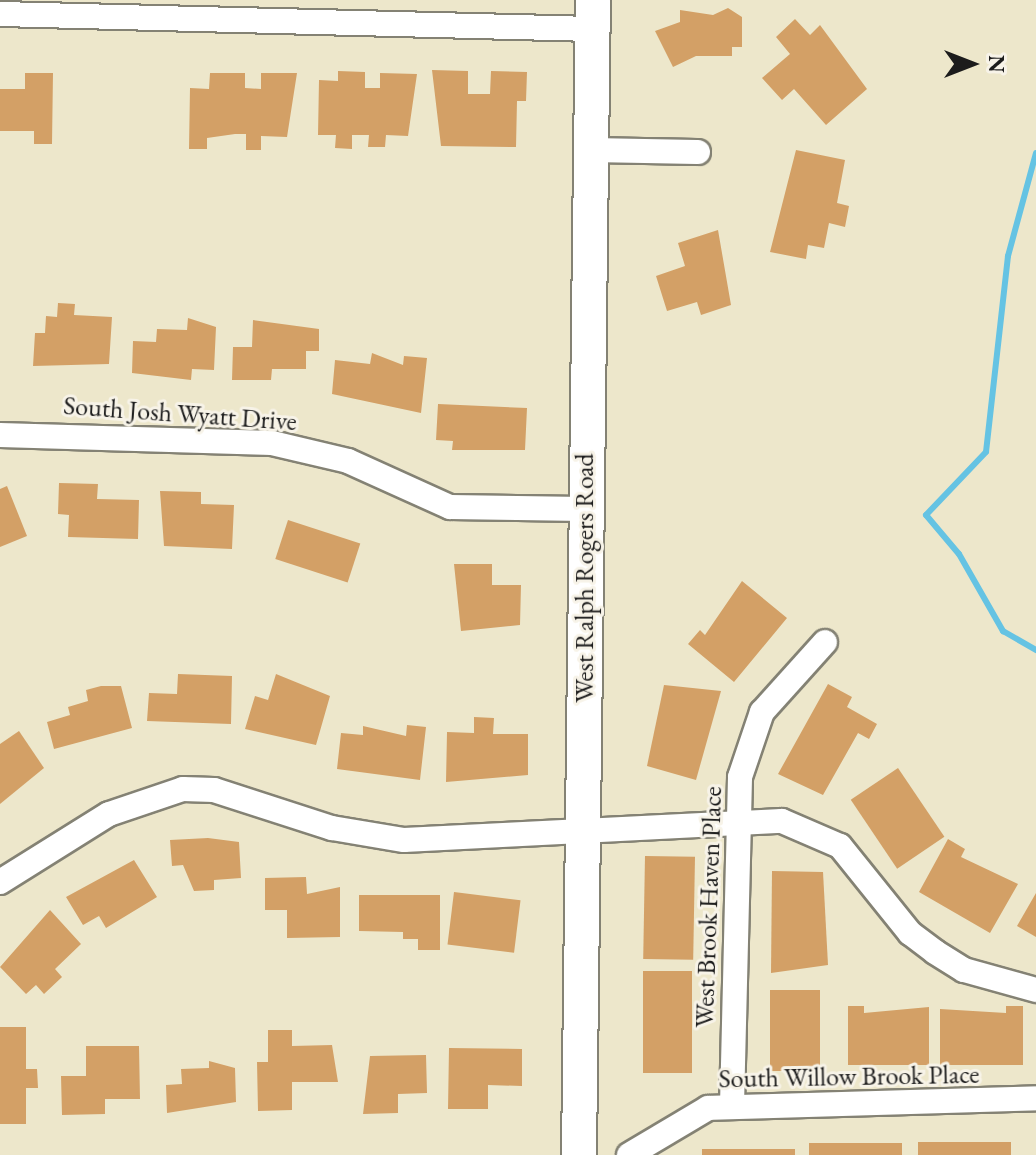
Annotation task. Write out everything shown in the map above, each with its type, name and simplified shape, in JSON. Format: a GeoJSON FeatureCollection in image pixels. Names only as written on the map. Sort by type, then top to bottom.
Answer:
{"type":"FeatureCollection","features":[{"type":"Feature","properties":{"kind":"street"},"geometry":{"type":"LineString","coordinates":[[12,10],[592,14]]}},
{"type":"Feature","properties":{"kind":"street","name":"West Ralph Rogers Road"},"geometry":{"type":"LineString","coordinates":[[579,1155],[592,14]]}},
{"type":"Feature","properties":{"kind":"street"},"geometry":{"type":"LineString","coordinates":[[591,150],[698,152]]}},
{"type":"Feature","properties":{"kind":"street","name":"South Josh Wyatt Drive"},"geometry":{"type":"LineString","coordinates":[[0,435],[272,443],[348,461],[450,507],[584,509]]}},
{"type":"Feature","properties":{"kind":"street","name":"West Brook Haven Place"},"geometry":{"type":"LineString","coordinates":[[732,1105],[735,821],[742,766],[762,712],[825,642]]}},
{"type":"Feature","properties":{"kind":"street"},"geometry":{"type":"LineString","coordinates":[[0,882],[109,814],[183,789],[214,790],[363,836],[585,832],[735,821],[782,821],[840,846],[922,943],[964,970],[1036,990]]}},
{"type":"Feature","properties":{"kind":"street","name":"South Willow Brook Place"},"geometry":{"type":"LineString","coordinates":[[629,1155],[686,1116],[732,1105],[1036,1098]]}},
{"type":"Feature","properties":{"kind":"building"},"geometry":{"type":"Polygon","coordinates":[[[728,8],[742,17],[742,47],[732,47],[732,56],[696,56],[673,67],[655,31],[680,22],[680,10],[713,15],[728,8]]]}},
{"type":"Feature","properties":{"kind":"building"},"geometry":{"type":"Polygon","coordinates":[[[795,19],[810,35],[820,25],[867,89],[826,125],[794,89],[782,100],[762,78],[790,54],[776,37],[795,19]]]}},
{"type":"Feature","properties":{"kind":"building"},"geometry":{"type":"Polygon","coordinates":[[[432,70],[468,71],[468,94],[490,94],[491,71],[527,72],[526,101],[517,101],[516,147],[441,146],[432,70]]]}},
{"type":"Feature","properties":{"kind":"building"},"geometry":{"type":"Polygon","coordinates":[[[338,71],[365,72],[365,88],[380,88],[380,73],[417,74],[408,136],[386,135],[385,147],[368,147],[369,135],[352,135],[352,149],[335,148],[336,135],[318,135],[319,80],[338,81],[338,71]]]}},
{"type":"Feature","properties":{"kind":"building"},"geometry":{"type":"Polygon","coordinates":[[[25,73],[53,73],[52,144],[34,144],[34,131],[0,131],[0,89],[25,89],[25,73]]]}},
{"type":"Feature","properties":{"kind":"building"},"geometry":{"type":"Polygon","coordinates":[[[210,73],[245,73],[245,88],[261,89],[261,73],[297,73],[287,137],[261,136],[261,150],[246,150],[246,134],[207,138],[207,149],[189,149],[190,88],[209,89],[210,73]]]}},
{"type":"Feature","properties":{"kind":"building"},"geometry":{"type":"Polygon","coordinates":[[[796,150],[845,160],[837,203],[849,206],[845,227],[829,223],[824,248],[808,245],[806,259],[770,252],[796,150]]]}},
{"type":"Feature","properties":{"kind":"building"},"geometry":{"type":"Polygon","coordinates":[[[718,230],[731,305],[701,315],[697,302],[667,311],[656,276],[685,266],[678,243],[718,230]]]}},
{"type":"Feature","properties":{"kind":"building"},"geometry":{"type":"Polygon","coordinates":[[[58,303],[75,304],[74,315],[112,317],[109,364],[33,366],[35,333],[45,333],[46,316],[57,317],[58,303]]]}},
{"type":"Feature","properties":{"kind":"building"},"geometry":{"type":"Polygon","coordinates":[[[188,318],[216,327],[214,370],[192,369],[191,380],[132,373],[133,341],[156,342],[157,329],[187,330],[188,318]]]}},
{"type":"Feature","properties":{"kind":"building"},"geometry":{"type":"Polygon","coordinates":[[[253,320],[319,329],[319,351],[306,351],[306,369],[272,369],[271,380],[232,380],[233,347],[252,347],[253,320]]]}},
{"type":"Feature","properties":{"kind":"building"},"geometry":{"type":"Polygon","coordinates":[[[372,353],[403,365],[404,356],[427,358],[421,413],[332,394],[335,360],[370,364],[372,353]]]}},
{"type":"Feature","properties":{"kind":"building"},"geometry":{"type":"Polygon","coordinates":[[[438,404],[527,408],[525,450],[452,450],[453,441],[436,440],[438,404]]]}},
{"type":"Feature","properties":{"kind":"building"},"geometry":{"type":"Polygon","coordinates":[[[59,483],[98,484],[97,499],[139,500],[138,539],[68,537],[69,515],[58,514],[59,483]]]}},
{"type":"Feature","properties":{"kind":"building"},"geometry":{"type":"Polygon","coordinates":[[[7,486],[27,536],[0,547],[0,489],[7,486]]]}},
{"type":"Feature","properties":{"kind":"building"},"geometry":{"type":"Polygon","coordinates":[[[160,491],[201,492],[201,504],[234,505],[232,549],[164,546],[160,491]]]}},
{"type":"Feature","properties":{"kind":"building"},"geometry":{"type":"Polygon","coordinates":[[[288,520],[360,543],[348,582],[275,559],[288,520]]]}},
{"type":"Feature","properties":{"kind":"building"},"geometry":{"type":"Polygon","coordinates":[[[454,564],[492,564],[492,585],[521,585],[520,625],[461,631],[454,564]]]}},
{"type":"Feature","properties":{"kind":"building"},"geometry":{"type":"Polygon","coordinates":[[[742,581],[787,618],[734,682],[688,644],[700,630],[705,635],[742,581]]]}},
{"type":"Feature","properties":{"kind":"building"},"geometry":{"type":"Polygon","coordinates":[[[178,674],[232,676],[231,724],[147,721],[149,693],[177,694],[178,674]]]}},
{"type":"Feature","properties":{"kind":"building"},"geometry":{"type":"Polygon","coordinates":[[[276,674],[330,696],[316,745],[245,729],[255,696],[268,700],[276,674]]]}},
{"type":"Feature","properties":{"kind":"building"},"geometry":{"type":"Polygon","coordinates":[[[828,684],[852,697],[847,707],[877,724],[869,739],[858,733],[823,795],[778,774],[828,684]]]}},
{"type":"Feature","properties":{"kind":"building"},"geometry":{"type":"Polygon","coordinates":[[[664,685],[721,691],[696,780],[647,766],[664,685]]]}},
{"type":"Feature","properties":{"kind":"building"},"geometry":{"type":"Polygon","coordinates":[[[121,686],[132,728],[54,749],[47,722],[70,715],[68,707],[88,701],[86,690],[121,686]]]}},
{"type":"Feature","properties":{"kind":"building"},"geometry":{"type":"Polygon","coordinates":[[[474,717],[494,718],[493,734],[528,734],[528,775],[446,782],[447,732],[474,733],[474,717]]]}},
{"type":"Feature","properties":{"kind":"building"},"geometry":{"type":"Polygon","coordinates":[[[407,725],[426,727],[420,780],[337,769],[341,733],[363,735],[363,726],[406,736],[407,725]]]}},
{"type":"Feature","properties":{"kind":"building"},"geometry":{"type":"Polygon","coordinates":[[[19,731],[44,768],[0,804],[0,744],[19,731]]]}},
{"type":"Feature","properties":{"kind":"building"},"geometry":{"type":"Polygon","coordinates":[[[898,768],[944,837],[897,869],[851,800],[898,768]]]}},
{"type":"Feature","properties":{"kind":"building"},"geometry":{"type":"Polygon","coordinates":[[[208,838],[239,842],[241,878],[214,880],[214,890],[194,891],[183,865],[172,866],[170,840],[208,838]]]}},
{"type":"Feature","properties":{"kind":"building"},"geometry":{"type":"Polygon","coordinates":[[[948,839],[965,849],[961,857],[1018,884],[990,933],[919,892],[948,839]]]}},
{"type":"Feature","properties":{"kind":"building"},"geometry":{"type":"Polygon","coordinates":[[[645,856],[695,857],[693,960],[643,959],[645,856]]]}},
{"type":"Feature","properties":{"kind":"building"},"geometry":{"type":"Polygon","coordinates":[[[134,860],[157,897],[106,928],[99,916],[83,925],[66,897],[134,860]]]}},
{"type":"Feature","properties":{"kind":"building"},"geometry":{"type":"Polygon","coordinates":[[[772,871],[823,872],[828,965],[771,973],[772,871]]]}},
{"type":"Feature","properties":{"kind":"building"},"geometry":{"type":"Polygon","coordinates":[[[306,877],[307,894],[340,887],[340,937],[287,938],[287,910],[265,910],[265,878],[306,877]]]}},
{"type":"Feature","properties":{"kind":"building"},"geometry":{"type":"Polygon","coordinates":[[[454,892],[521,900],[514,953],[448,945],[454,892]]]}},
{"type":"Feature","properties":{"kind":"building"},"geometry":{"type":"Polygon","coordinates":[[[1036,893],[1036,937],[1017,926],[1036,893]]]}},
{"type":"Feature","properties":{"kind":"building"},"geometry":{"type":"Polygon","coordinates":[[[359,895],[440,895],[440,950],[418,950],[418,939],[403,939],[403,932],[359,931],[359,895]]]}},
{"type":"Feature","properties":{"kind":"building"},"geometry":{"type":"Polygon","coordinates":[[[50,910],[81,944],[55,969],[62,977],[44,994],[36,985],[26,994],[0,967],[50,910]]]}},
{"type":"Feature","properties":{"kind":"building"},"geometry":{"type":"Polygon","coordinates":[[[643,971],[692,971],[692,1073],[643,1073],[643,971]]]}},
{"type":"Feature","properties":{"kind":"building"},"geometry":{"type":"Polygon","coordinates":[[[770,990],[820,990],[820,1071],[770,1071],[770,990]]]}},
{"type":"Feature","properties":{"kind":"building"},"geometry":{"type":"Polygon","coordinates":[[[848,1006],[864,1006],[864,1013],[929,1007],[929,1065],[848,1065],[848,1006]]]}},
{"type":"Feature","properties":{"kind":"building"},"geometry":{"type":"Polygon","coordinates":[[[1006,1006],[1023,1006],[1023,1065],[940,1065],[940,1009],[1006,1013],[1006,1006]]]}},
{"type":"Feature","properties":{"kind":"building"},"geometry":{"type":"Polygon","coordinates":[[[0,1027],[26,1027],[26,1069],[37,1069],[38,1088],[26,1088],[26,1124],[0,1124],[0,1027]]]}},
{"type":"Feature","properties":{"kind":"building"},"geometry":{"type":"Polygon","coordinates":[[[268,1030],[292,1030],[292,1046],[332,1045],[338,1082],[292,1082],[292,1110],[258,1111],[257,1062],[268,1062],[268,1030]]]}},
{"type":"Feature","properties":{"kind":"building"},"geometry":{"type":"Polygon","coordinates":[[[86,1046],[139,1046],[140,1099],[105,1099],[105,1114],[62,1115],[61,1076],[86,1076],[86,1046]]]}},
{"type":"Feature","properties":{"kind":"building"},"geometry":{"type":"Polygon","coordinates":[[[449,1048],[522,1049],[522,1086],[488,1085],[488,1109],[448,1109],[449,1048]]]}},
{"type":"Feature","properties":{"kind":"building"},"geometry":{"type":"Polygon","coordinates":[[[426,1055],[427,1093],[398,1094],[398,1113],[363,1114],[370,1056],[426,1055]]]}},
{"type":"Feature","properties":{"kind":"building"},"geometry":{"type":"Polygon","coordinates":[[[209,1061],[235,1068],[236,1102],[167,1113],[166,1085],[182,1084],[181,1069],[209,1068],[209,1061]]]}},
{"type":"Feature","properties":{"kind":"building"},"geometry":{"type":"Polygon","coordinates":[[[918,1142],[1011,1142],[1011,1155],[918,1155],[918,1142]]]}},
{"type":"Feature","properties":{"kind":"building"},"geometry":{"type":"Polygon","coordinates":[[[809,1143],[902,1143],[902,1155],[809,1155],[809,1143]]]}},
{"type":"Feature","properties":{"kind":"building"},"geometry":{"type":"Polygon","coordinates":[[[702,1149],[795,1149],[795,1155],[702,1155],[702,1149]]]}},
{"type":"Feature","properties":{"kind":"waterway"},"geometry":{"type":"LineString","coordinates":[[1036,153],[1008,256],[986,452],[926,515],[959,554],[1003,631],[1036,650]]}}]}
